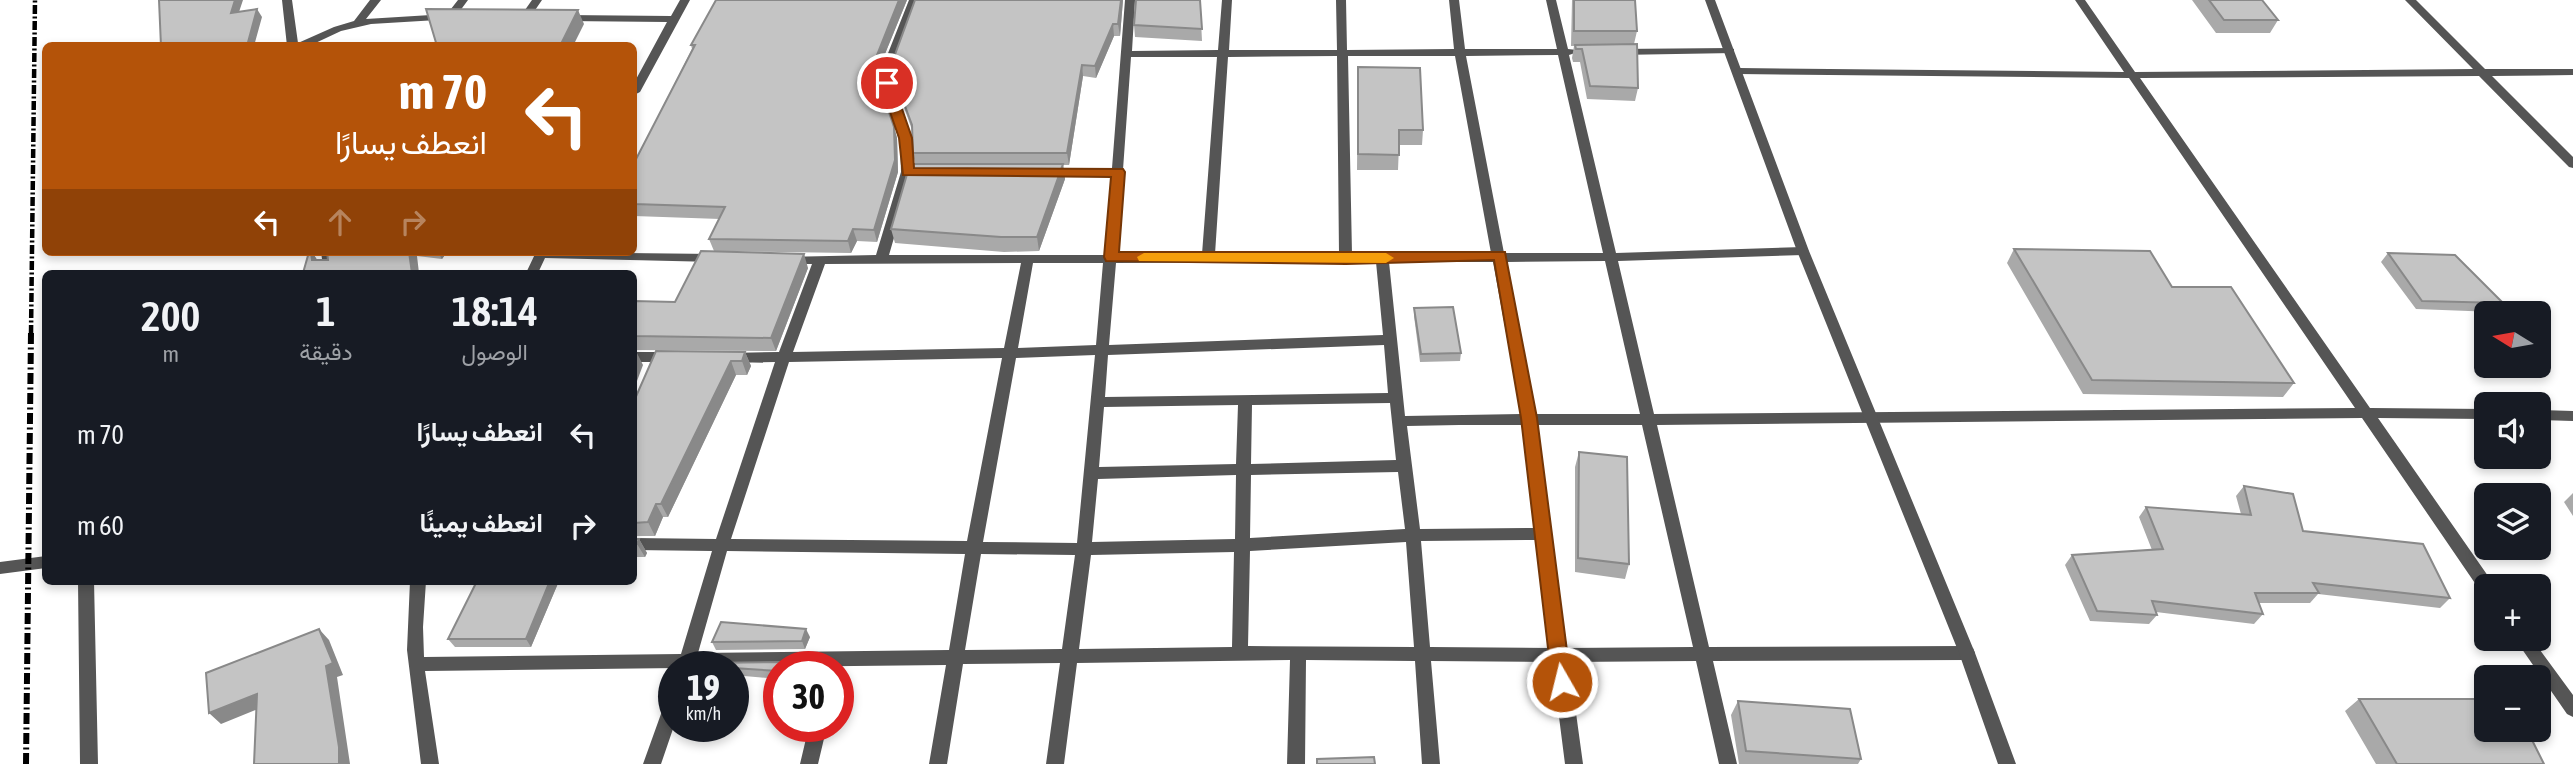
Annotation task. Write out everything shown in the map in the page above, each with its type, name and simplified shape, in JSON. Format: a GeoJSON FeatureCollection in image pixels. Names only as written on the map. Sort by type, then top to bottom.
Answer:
{"type":"FeatureCollection","features":[{"type":"Feature","properties":{"kind":"street"},"geometry":{"type":"LineString","coordinates":[[287,0],[292,42]]}},
{"type":"Feature","properties":{"kind":"street"},"geometry":{"type":"LineString","coordinates":[[359,21],[376,0]]}},
{"type":"Feature","properties":{"kind":"street"},"geometry":{"type":"LineString","coordinates":[[450,17],[463,0]]}},
{"type":"Feature","properties":{"kind":"street"},"geometry":{"type":"LineString","coordinates":[[525,17],[537,0]]}},
{"type":"Feature","properties":{"kind":"street"},"geometry":{"type":"LineString","coordinates":[[637,87],[685,0]]}},
{"type":"Feature","properties":{"kind":"street"},"geometry":{"type":"LineString","coordinates":[[881,260],[914,172],[890,94],[887,71],[914,0]]}},
{"type":"Feature","properties":{"kind":"street"},"geometry":{"type":"LineString","coordinates":[[1055,764],[1084,549],[1111,257],[1130,0]]}},
{"type":"Feature","properties":{"kind":"street"},"geometry":{"type":"LineString","coordinates":[[1208,258],[1227,0]]}},
{"type":"Feature","properties":{"kind":"street"},"geometry":{"type":"LineString","coordinates":[[1341,0],[1346,259]]}},
{"type":"Feature","properties":{"kind":"street"},"geometry":{"type":"LineString","coordinates":[[1454,0],[1460,53],[1529,418],[1574,764]]}},
{"type":"Feature","properties":{"kind":"street"},"geometry":{"type":"LineString","coordinates":[[1551,0],[1566,52],[1728,764]]}},
{"type":"Feature","properties":{"kind":"street"},"geometry":{"type":"LineString","coordinates":[[1710,0],[1739,71],[1803,251],[1967,653],[2007,764]]}},
{"type":"Feature","properties":{"kind":"street"},"geometry":{"type":"LineString","coordinates":[[2080,0],[2478,574]]}},
{"type":"Feature","properties":{"kind":"street"},"geometry":{"type":"LineString","coordinates":[[2410,0],[2573,164]]}},
{"type":"Feature","properties":{"kind":"street"},"geometry":{"type":"LineString","coordinates":[[307,42],[337,26],[359,21],[463,17]]}},
{"type":"Feature","properties":{"kind":"street"},"geometry":{"type":"LineString","coordinates":[[513,17],[539,18]]}},
{"type":"Feature","properties":{"kind":"street"},"geometry":{"type":"LineString","coordinates":[[552,18],[675,19]]}},
{"type":"Feature","properties":{"kind":"street"},"geometry":{"type":"LineString","coordinates":[[1607,52],[1731,51]]}},
{"type":"Feature","properties":{"kind":"street"},"geometry":{"type":"LineString","coordinates":[[1127,54],[1579,52]]}},
{"type":"Feature","properties":{"kind":"street"},"geometry":{"type":"LineString","coordinates":[[1739,71],[2132,75],[2573,72]]}},
{"type":"Feature","properties":{"kind":"street"},"geometry":{"type":"LineString","coordinates":[[1026,172],[1118,172]]}},
{"type":"Feature","properties":{"kind":"street"},"geometry":{"type":"LineString","coordinates":[[778,260],[1111,257],[1346,259],[1500,255],[1612,257],[1803,251]]}},
{"type":"Feature","properties":{"kind":"street"},"geometry":{"type":"LineString","coordinates":[[637,256],[723,258]]}},
{"type":"Feature","properties":{"kind":"street"},"geometry":{"type":"LineString","coordinates":[[938,764],[974,547],[1028,258]]}},
{"type":"Feature","properties":{"kind":"street"},"geometry":{"type":"LineString","coordinates":[[1382,258],[1413,535],[1431,764]]}},
{"type":"Feature","properties":{"kind":"street"},"geometry":{"type":"LineString","coordinates":[[690,651],[783,359],[820,261]]}},
{"type":"Feature","properties":{"kind":"street"},"geometry":{"type":"LineString","coordinates":[[720,358],[1010,353],[1390,340]]}},
{"type":"Feature","properties":{"kind":"street"},"geometry":{"type":"LineString","coordinates":[[637,358],[654,362],[681,358]]}},
{"type":"Feature","properties":{"kind":"street"},"geometry":{"type":"LineString","coordinates":[[1096,402],[1396,398]]}},
{"type":"Feature","properties":{"kind":"street"},"geometry":{"type":"LineString","coordinates":[[1240,654],[1245,399]]}},
{"type":"Feature","properties":{"kind":"street"},"geometry":{"type":"LineString","coordinates":[[1400,421],[1529,418],[1873,419],[2363,411],[2474,414]]}},
{"type":"Feature","properties":{"kind":"street"},"geometry":{"type":"LineString","coordinates":[[2551,415],[2573,415]]}},
{"type":"Feature","properties":{"kind":"street"},"geometry":{"type":"LineString","coordinates":[[1091,473],[1404,466]]}},
{"type":"Feature","properties":{"kind":"street"},"geometry":{"type":"LineString","coordinates":[[637,544],[1084,549],[1243,545],[1413,535],[1542,534]]}},
{"type":"Feature","properties":{"kind":"street"},"geometry":{"type":"LineString","coordinates":[[0,568],[42,563]]}},
{"type":"Feature","properties":{"kind":"street"},"geometry":{"type":"LineString","coordinates":[[86,585],[89,764]]}},
{"type":"Feature","properties":{"kind":"street"},"geometry":{"type":"LineString","coordinates":[[417,585],[415,604],[416,664],[430,764]]}},
{"type":"Feature","properties":{"kind":"street"},"geometry":{"type":"LineString","coordinates":[[2532,651],[2573,709]]}},
{"type":"Feature","properties":{"kind":"street"},"geometry":{"type":"LineString","coordinates":[[854,662],[1298,653],[1967,653]]}},
{"type":"Feature","properties":{"kind":"street"},"geometry":{"type":"LineString","coordinates":[[1296,764],[1298,653]]}},
{"type":"Feature","properties":{"kind":"street"},"geometry":{"type":"LineString","coordinates":[[416,664],[658,663]]}},
{"type":"Feature","properties":{"kind":"street"},"geometry":{"type":"LineString","coordinates":[[652,764],[660,742]]}},
{"type":"Feature","properties":{"kind":"street"},"geometry":{"type":"LineString","coordinates":[[809,764],[814,742]]}},
{"type":"Feature","properties":{"kind":"building"},"geometry":{"type":"Polygon","coordinates":[[[159,0],[235,0],[231,13],[257,9],[248,42],[161,42],[159,0]]]}},
{"type":"Feature","properties":{"kind":"building"},"geometry":{"type":"Polygon","coordinates":[[[716,0],[899,0],[875,60],[879,83],[894,127],[895,160],[874,230],[853,229],[848,241],[709,239],[725,207],[637,204],[637,157],[695,45],[691,45],[716,0]]]}},
{"type":"Feature","properties":{"kind":"building"},"geometry":{"type":"Polygon","coordinates":[[[915,0],[1121,0],[1118,24],[1113,24],[1095,66],[1082,65],[1067,153],[913,153],[912,125],[896,82],[893,60],[915,0]]]}},
{"type":"Feature","properties":{"kind":"building"},"geometry":{"type":"Polygon","coordinates":[[[1136,0],[1200,0],[1202,29],[1134,25],[1136,0]]]}},
{"type":"Feature","properties":{"kind":"building"},"geometry":{"type":"Polygon","coordinates":[[[1574,0],[1635,0],[1637,31],[1574,31],[1574,0]]]}},
{"type":"Feature","properties":{"kind":"building"},"geometry":{"type":"Polygon","coordinates":[[[2209,0],[2262,0],[2278,20],[2224,20],[2209,0]]]}},
{"type":"Feature","properties":{"kind":"building"},"geometry":{"type":"Polygon","coordinates":[[[426,9],[578,10],[562,42],[436,42],[426,9]]]}},
{"type":"Feature","properties":{"kind":"building"},"geometry":{"type":"Polygon","coordinates":[[[1637,44],[1638,88],[1590,86],[1582,49],[1576,49],[1575,45],[1637,44]]]}},
{"type":"Feature","properties":{"kind":"building"},"geometry":{"type":"Polygon","coordinates":[[[1358,67],[1420,68],[1423,130],[1399,130],[1399,155],[1358,154],[1358,67]]]}},
{"type":"Feature","properties":{"kind":"building"},"geometry":{"type":"Polygon","coordinates":[[[910,164],[1063,164],[1037,237],[1001,237],[891,229],[910,164]]]}},
{"type":"Feature","properties":{"kind":"building"},"geometry":{"type":"Polygon","coordinates":[[[2014,249],[2150,251],[2172,287],[2231,287],[2294,383],[2092,380],[2014,249]]]}},
{"type":"Feature","properties":{"kind":"building"},"geometry":{"type":"Polygon","coordinates":[[[701,251],[804,254],[771,338],[637,336],[637,301],[675,302],[701,251]]]}},
{"type":"Feature","properties":{"kind":"building"},"geometry":{"type":"Polygon","coordinates":[[[2388,253],[2455,255],[2501,301],[2474,302],[2422,301],[2388,253]]]}},
{"type":"Feature","properties":{"kind":"building"},"geometry":{"type":"Polygon","coordinates":[[[308,256],[312,256],[312,260],[328,260],[328,256],[410,256],[412,270],[304,270],[308,256]]]}},
{"type":"Feature","properties":{"kind":"building"},"geometry":{"type":"Polygon","coordinates":[[[1453,307],[1461,353],[1421,354],[1414,308],[1453,307]]]}},
{"type":"Feature","properties":{"kind":"building"},"geometry":{"type":"Polygon","coordinates":[[[656,351],[745,352],[742,361],[731,361],[661,504],[656,504],[648,522],[637,523],[637,394],[656,351]]]}},
{"type":"Feature","properties":{"kind":"building"},"geometry":{"type":"Polygon","coordinates":[[[1579,452],[1627,457],[1629,564],[1578,558],[1579,452]]]}},
{"type":"Feature","properties":{"kind":"building"},"geometry":{"type":"Polygon","coordinates":[[[2244,486],[2293,494],[2303,531],[2423,544],[2450,598],[2313,583],[2319,593],[2255,593],[2263,614],[2152,601],[2157,615],[2097,611],[2072,555],[2163,549],[2146,507],[2251,515],[2244,486]]]}},
{"type":"Feature","properties":{"kind":"building"},"geometry":{"type":"Polygon","coordinates":[[[475,585],[548,585],[526,639],[448,639],[475,585]]]}},
{"type":"Feature","properties":{"kind":"building"},"geometry":{"type":"Polygon","coordinates":[[[721,622],[806,629],[802,641],[712,642],[721,622]]]}},
{"type":"Feature","properties":{"kind":"building"},"geometry":{"type":"Polygon","coordinates":[[[319,629],[333,663],[326,666],[339,747],[339,764],[254,764],[257,694],[209,713],[206,673],[319,629]]]}},
{"type":"Feature","properties":{"kind":"building"},"geometry":{"type":"Polygon","coordinates":[[[749,662],[763,662],[763,670],[749,669],[749,662]]]}},
{"type":"Feature","properties":{"kind":"building"},"geometry":{"type":"Polygon","coordinates":[[[2359,699],[2474,699],[2474,742],[2533,742],[2544,764],[2397,764],[2359,699]]]}},
{"type":"Feature","properties":{"kind":"building"},"geometry":{"type":"Polygon","coordinates":[[[1738,701],[1850,709],[1861,759],[1746,751],[1738,701]]]}},
{"type":"Feature","properties":{"kind":"building"},"geometry":{"type":"Polygon","coordinates":[[[1374,757],[1375,764],[1317,764],[1317,759],[1374,757]]]}},
{"type":"Feature","properties":{"kind":"railway"},"geometry":{"type":"LineString","coordinates":[[31,334],[35,0]]}},
{"type":"Feature","properties":{"kind":"railway"},"geometry":{"type":"LineString","coordinates":[[26,764],[31,332]]}},
{"type":"Feature","properties":{"kind":"slow traffic"},"geometry":{"type":"LineString","coordinates":[[1144,257],[1386,258]]}},
{"type":"Feature","properties":{"kind":"route"},"geometry":{"type":"LineString","coordinates":[[887,83],[905,138],[908,172],[1118,172],[1111,257],[1346,259],[1500,255],[1529,418],[1562,682]]}}]}
